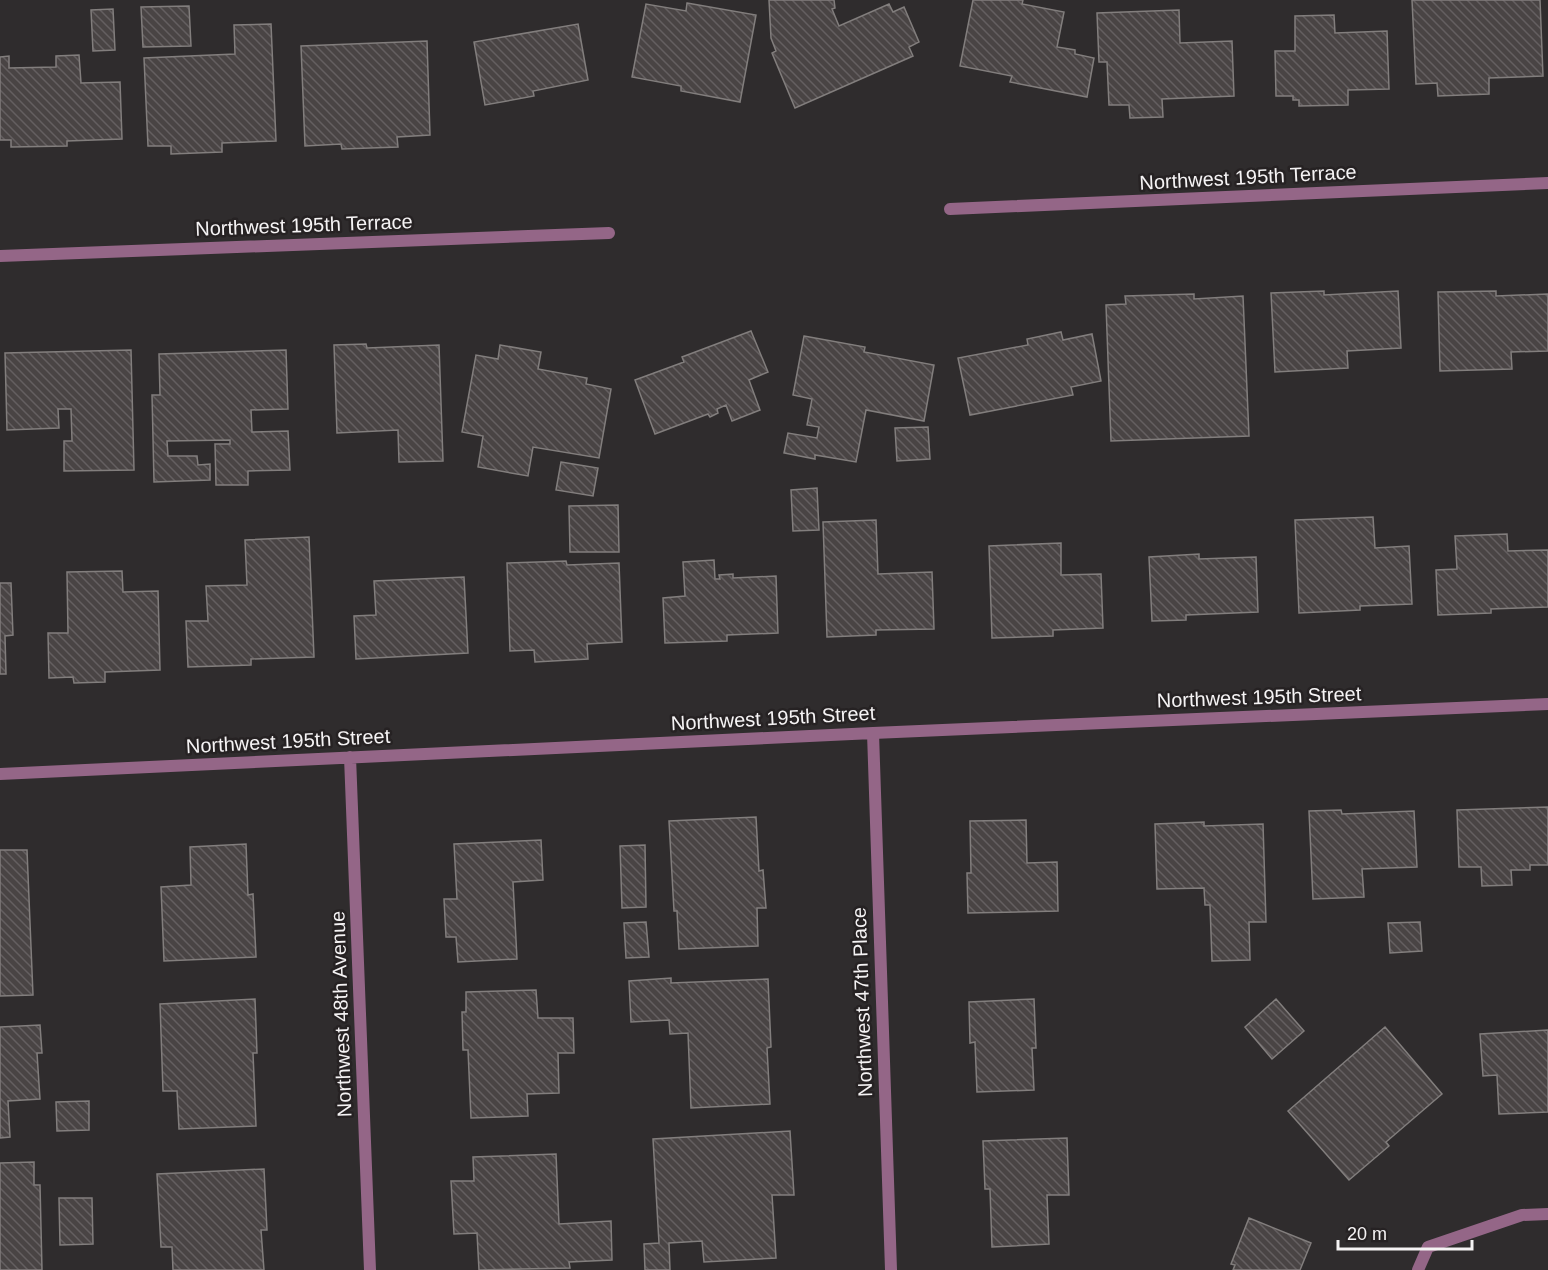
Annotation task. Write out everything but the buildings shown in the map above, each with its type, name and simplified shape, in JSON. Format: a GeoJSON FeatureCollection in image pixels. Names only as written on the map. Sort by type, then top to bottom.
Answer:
{"type":"FeatureCollection","features":[{"type":"Feature","properties":{"kind":"street","name":"Northwest 195th Terrace"},"geometry":{"type":"LineString","coordinates":[[950,210],[1548,183]]}},
{"type":"Feature","properties":{"kind":"street","name":"Northwest 195th Terrace"},"geometry":{"type":"LineString","coordinates":[[0,256],[609,233]]}},
{"type":"Feature","properties":{"kind":"street","name":"Northwest 195th Street"},"geometry":{"type":"LineString","coordinates":[[0,774],[1548,704]]}},
{"type":"Feature","properties":{"kind":"street","name":"Northwest 47th Place"},"geometry":{"type":"LineString","coordinates":[[873,733],[891,1270]]}},
{"type":"Feature","properties":{"kind":"street","name":"Northwest 48th Avenue"},"geometry":{"type":"LineString","coordinates":[[350,758],[370,1270]]}},
{"type":"Feature","properties":{"kind":"street"},"geometry":{"type":"LineString","coordinates":[[1418,1270],[1428,1247],[1522,1215],[1548,1214]]}}]}
